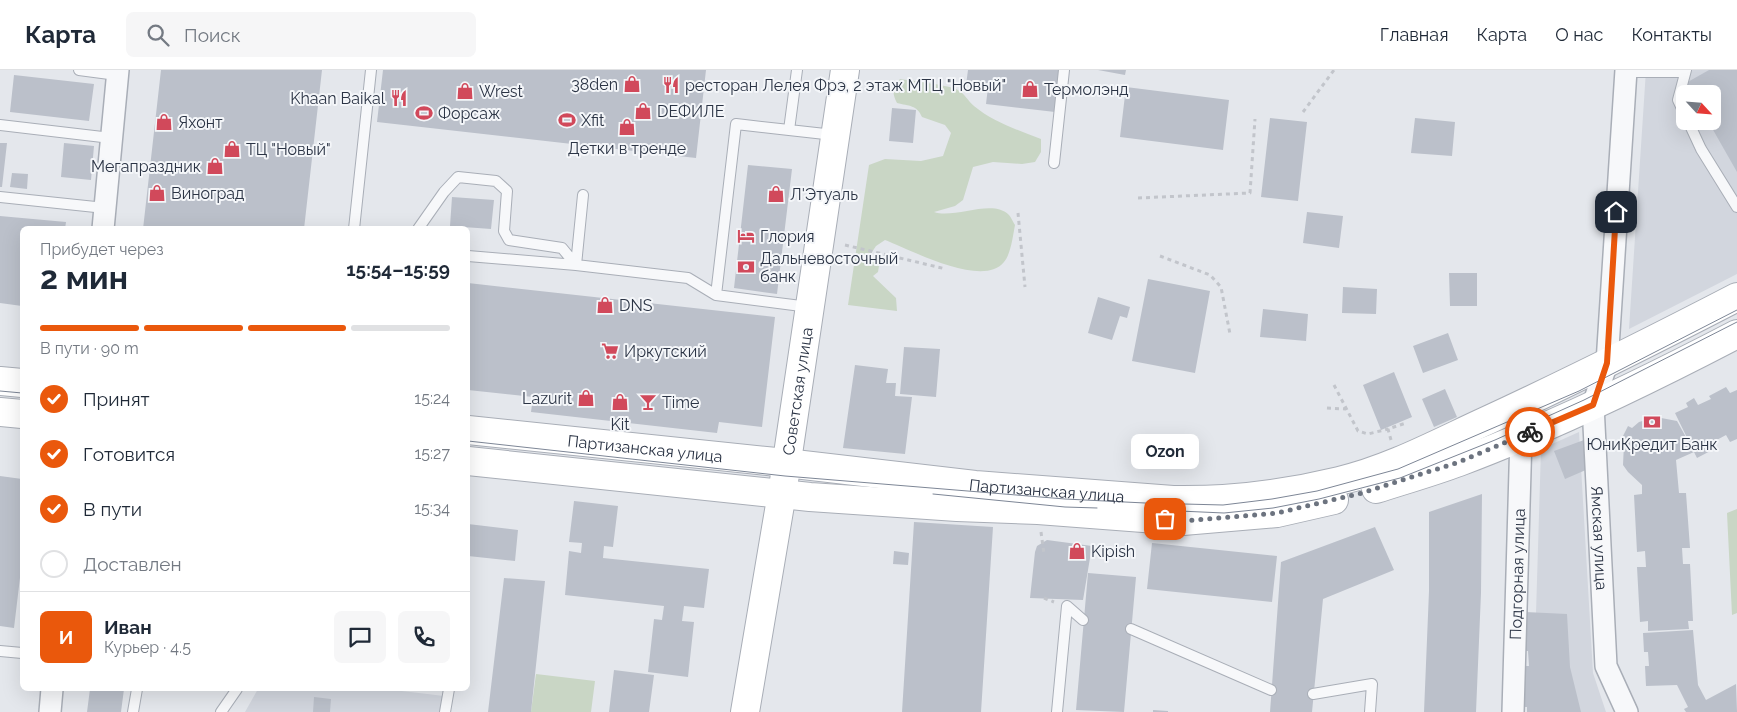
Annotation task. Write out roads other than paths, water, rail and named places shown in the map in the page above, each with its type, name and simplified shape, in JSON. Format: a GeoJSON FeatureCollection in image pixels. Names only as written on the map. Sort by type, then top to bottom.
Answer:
{"type":"FeatureCollection","features":[{"type":"Feature","properties":{"kind":"street","name":"Советская улица"},"geometry":{"type":"LineString","coordinates":[[745,712],[782,494],[845,70]]}},
{"type":"Feature","properties":{"kind":"street"},"geometry":{"type":"LineString","coordinates":[[1607,363],[1626,71]]}},
{"type":"Feature","properties":{"kind":"street"},"geometry":{"type":"LineString","coordinates":[[103,226],[118,72]]}},
{"type":"Feature","properties":{"kind":"street","name":"Партизанская улица"},"geometry":{"type":"LineString","coordinates":[[470,430],[975,485],[1173,500],[1264,495],[1340,481],[1402,460],[1607,363],[1737,297]]}},
{"type":"Feature","properties":{"kind":"street","name":"Партизанская улица"},"geometry":{"type":"LineString","coordinates":[[470,461],[782,494],[947,506],[1038,510],[1183,521],[1277,513],[1362,493],[1459,462],[1593,405],[1737,334]]}},
{"type":"Feature","properties":{"kind":"street","name":"Ямская улица"},"geometry":{"type":"LineString","coordinates":[[1607,363],[1593,405],[1606,666],[1627,712]]}},
{"type":"Feature","properties":{"kind":"street"},"geometry":{"type":"LineString","coordinates":[[0,381],[20,383]]}},
{"type":"Feature","properties":{"kind":"street"},"geometry":{"type":"LineString","coordinates":[[0,412],[20,414]]}},
{"type":"Feature","properties":{"kind":"street","name":"Подгорная улица"},"geometry":{"type":"LineString","coordinates":[[1513,712],[1521,436]]}},
{"type":"Feature","properties":{"kind":"street"},"geometry":{"type":"LineString","coordinates":[[50,712],[52,691]]}},
{"type":"Feature","properties":{"kind":"lane"},"geometry":{"type":"LineString","coordinates":[[78,70],[118,72]]}},
{"type":"Feature","properties":{"kind":"lane"},"geometry":{"type":"LineString","coordinates":[[354,226],[371,70]]}},
{"type":"Feature","properties":{"kind":"lane"},"geometry":{"type":"LineString","coordinates":[[789,130],[797,70]]}},
{"type":"Feature","properties":{"kind":"lane"},"geometry":{"type":"LineString","coordinates":[[1054,163],[1064,70]]}},
{"type":"Feature","properties":{"kind":"lane"},"geometry":{"type":"LineString","coordinates":[[1626,71],[1685,71],[1682,85]]}},
{"type":"Feature","properties":{"kind":"lane"},"geometry":{"type":"LineString","coordinates":[[716,295],[736,124],[835,135]]}},
{"type":"Feature","properties":{"kind":"lane"},"geometry":{"type":"LineString","coordinates":[[0,125],[111,138]]}},
{"type":"Feature","properties":{"kind":"lane"},"geometry":{"type":"LineString","coordinates":[[1692,130],[1701,149],[1737,208]]}},
{"type":"Feature","properties":{"kind":"lane"},"geometry":{"type":"LineString","coordinates":[[420,226],[444,192],[458,177],[496,181],[507,191],[504,231],[509,240],[562,248],[576,265]]}},
{"type":"Feature","properties":{"kind":"lane"},"geometry":{"type":"LineString","coordinates":[[576,265],[583,195]]}},
{"type":"Feature","properties":{"kind":"lane"},"geometry":{"type":"LineString","coordinates":[[0,197],[105,208]]}},
{"type":"Feature","properties":{"kind":"lane"},"geometry":{"type":"LineString","coordinates":[[470,256],[576,265],[688,278],[716,295],[809,307]]}},
{"type":"Feature","properties":{"kind":"lane"},"geometry":{"type":"LineString","coordinates":[[1057,712],[1067,606],[1083,620]]}},
{"type":"Feature","properties":{"kind":"lane"},"geometry":{"type":"LineString","coordinates":[[1131,629],[1271,690]]}},
{"type":"Feature","properties":{"kind":"lane"},"geometry":{"type":"LineString","coordinates":[[0,651],[20,653]]}},
{"type":"Feature","properties":{"kind":"lane"},"geometry":{"type":"LineString","coordinates":[[1313,694],[1372,684],[1370,712]]}},
{"type":"Feature","properties":{"kind":"lane"},"geometry":{"type":"LineString","coordinates":[[133,712],[137,691]]}},
{"type":"Feature","properties":{"kind":"lane"},"geometry":{"type":"LineString","coordinates":[[221,712],[235,691]]}},
{"type":"Feature","properties":{"kind":"lane"},"geometry":{"type":"LineString","coordinates":[[446,712],[449,691]]}},
{"type":"Feature","properties":{"kind":"tram line"},"geometry":{"type":"LineString","coordinates":[[470,441],[785,476],[1065,499],[1223,505],[1317,491],[1398,469],[1579,391],[1737,310]]}},
{"type":"Feature","properties":{"kind":"tram line"},"geometry":{"type":"LineString","coordinates":[[1179,511],[1224,513],[1273,508],[1319,499],[1400,478],[1495,440],[1584,400],[1737,322]]}},
{"type":"Feature","properties":{"kind":"tram line"},"geometry":{"type":"LineString","coordinates":[[0,391],[20,393]]}},
{"type":"Feature","properties":{"kind":"tram line"},"geometry":{"type":"LineString","coordinates":[[933,494],[1065,507],[1097,508]]}},
{"type":"Feature","properties":{"kind":"place","name":"38den"},"geometry":{"type":"Point","coordinates":[632,84]}},
{"type":"Feature","properties":{"kind":"place","name":"ресторан Лелея Фрэ, 2 этаж МТЦ \"Новый\""},"geometry":{"type":"Point","coordinates":[671,85]}},
{"type":"Feature","properties":{"kind":"place","name":"Термолэнд"},"geometry":{"type":"Point","coordinates":[1030,89]}},
{"type":"Feature","properties":{"kind":"place","name":"Wrest"},"geometry":{"type":"Point","coordinates":[465,91]}},
{"type":"Feature","properties":{"kind":"place","name":"Khaan Baikal"},"geometry":{"type":"Point","coordinates":[399,98]}},
{"type":"Feature","properties":{"kind":"place","name":"DЕФИЛЕ"},"geometry":{"type":"Point","coordinates":[643,111]}},
{"type":"Feature","properties":{"kind":"place","name":"Форсаж"},"geometry":{"type":"Point","coordinates":[424,113]}},
{"type":"Feature","properties":{"kind":"place","name":"Xfit"},"geometry":{"type":"Point","coordinates":[567,120]}},
{"type":"Feature","properties":{"kind":"place","name":"Яхонт"},"geometry":{"type":"Point","coordinates":[164,122]}},
{"type":"Feature","properties":{"kind":"place","name":"Детки в тренде"},"geometry":{"type":"Point","coordinates":[627,127]}},
{"type":"Feature","properties":{"kind":"place","name":"ТЦ \"Новый\""},"geometry":{"type":"Point","coordinates":[232,149]}},
{"type":"Feature","properties":{"kind":"place","name":"Мегапраздник"},"geometry":{"type":"Point","coordinates":[215,166]}},
{"type":"Feature","properties":{"kind":"place","name":"Виноград"},"geometry":{"type":"Point","coordinates":[157,193]}},
{"type":"Feature","properties":{"kind":"place","name":"Л'Этуаль"},"geometry":{"type":"Point","coordinates":[776,194]}},
{"type":"Feature","properties":{"kind":"place","name":"Глория"},"geometry":{"type":"Point","coordinates":[746,236]}},
{"type":"Feature","properties":{"kind":"place","name":"Дальневосточный банк"},"geometry":{"type":"Point","coordinates":[746,267]}},
{"type":"Feature","properties":{"kind":"place","name":"DNS"},"geometry":{"type":"Point","coordinates":[605,305]}},
{"type":"Feature","properties":{"kind":"place","name":"Иркутский"},"geometry":{"type":"Point","coordinates":[610,351]}},
{"type":"Feature","properties":{"kind":"place","name":"Lazurit"},"geometry":{"type":"Point","coordinates":[586,398]}},
{"type":"Feature","properties":{"kind":"place","name":"Kit"},"geometry":{"type":"Point","coordinates":[620,402]}},
{"type":"Feature","properties":{"kind":"place","name":"Time"},"geometry":{"type":"Point","coordinates":[648,402]}},
{"type":"Feature","properties":{"kind":"place","name":"ЮниКредит Банк"},"geometry":{"type":"Point","coordinates":[1652,422]}},
{"type":"Feature","properties":{"kind":"place","name":"Ozon"},"geometry":{"type":"Point","coordinates":[1165,519]}},
{"type":"Feature","properties":{"kind":"place","name":"Kipish"},"geometry":{"type":"Point","coordinates":[1077,551]}}]}
